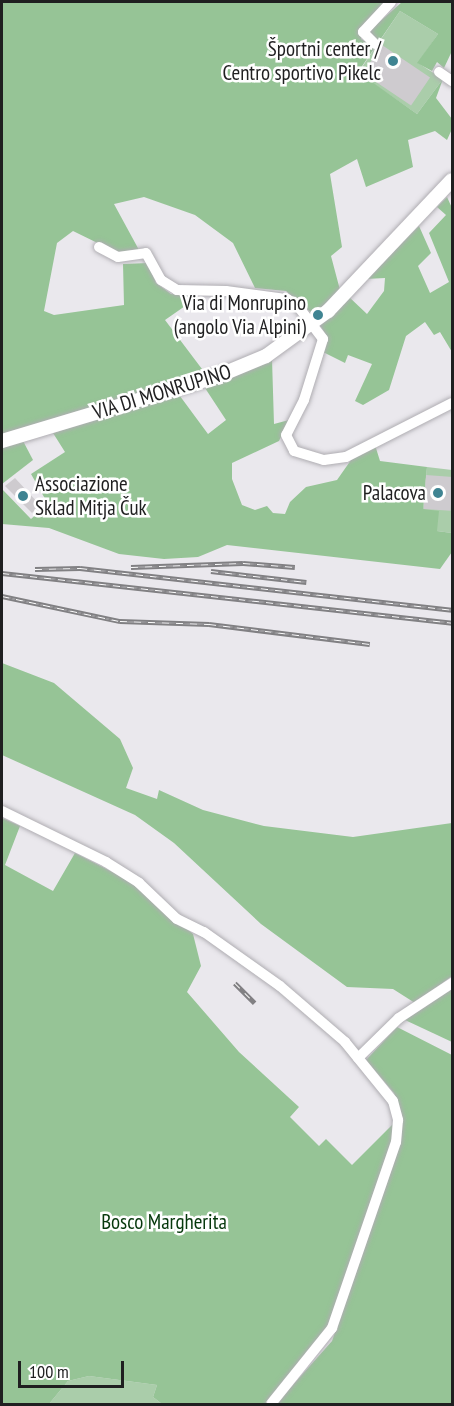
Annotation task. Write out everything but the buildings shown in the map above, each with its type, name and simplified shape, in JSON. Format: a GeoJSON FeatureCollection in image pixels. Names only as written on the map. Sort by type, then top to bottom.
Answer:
{"type":"FeatureCollection","features":[{"type":"Feature","properties":{"kind":"main road","name":"VIA DI MONRUPINO"},"geometry":{"type":"LineString","coordinates":[[2,441],[238,369],[314,324],[453,180]]}},
{"type":"Feature","properties":{"kind":"street"},"geometry":{"type":"LineString","coordinates":[[375,44],[363,32],[392,2]]}},
{"type":"Feature","properties":{"kind":"street"},"geometry":{"type":"LineString","coordinates":[[440,72],[453,81]]}},
{"type":"Feature","properties":{"kind":"street"},"geometry":{"type":"LineString","coordinates":[[99,247],[118,257],[146,254],[161,280],[177,290],[287,299],[314,324],[322,335],[320,352],[299,414],[285,439],[294,452],[324,460],[346,457],[453,403]]}},
{"type":"Feature","properties":{"kind":"street"},"geometry":{"type":"LineString","coordinates":[[2,811],[139,883],[177,919],[204,932],[280,986],[358,1058],[393,1101],[398,1120],[396,1142],[327,1340],[271,1404]]}},
{"type":"Feature","properties":{"kind":"street"},"geometry":{"type":"LineString","coordinates":[[358,1058],[399,1018],[453,983]]}},
{"type":"Feature","properties":{"kind":"green space"},"geometry":{"type":"Polygon","coordinates":[[[2,2],[386,2],[361,29],[361,39],[374,47],[368,32],[402,2],[452,2],[452,51],[444,68],[437,62],[432,71],[417,63],[438,34],[400,11],[358,72],[417,114],[443,79],[436,98],[452,119],[452,129],[447,140],[435,131],[408,140],[413,167],[366,187],[357,159],[330,174],[342,247],[331,256],[340,290],[314,315],[286,291],[255,288],[233,243],[195,215],[144,197],[114,204],[139,250],[118,253],[73,231],[57,243],[44,311],[54,315],[124,305],[123,264],[148,263],[156,283],[171,294],[198,297],[165,320],[205,373],[2,437],[2,2]]]}},
{"type":"Feature","properties":{"kind":"green space","name":"Športni center / Centro sportivo Pikelc"},"geometry":{"type":"Polygon","coordinates":[[[400,11],[438,34],[418,63],[443,79],[417,114],[358,73],[400,11]]]}},
{"type":"Feature","properties":{"kind":"green space"},"geometry":{"type":"Polygon","coordinates":[[[447,197],[452,208],[452,352],[440,332],[434,335],[425,322],[406,336],[389,390],[363,405],[355,401],[372,364],[348,355],[345,363],[323,352],[326,335],[320,325],[348,296],[367,314],[384,291],[385,278],[365,279],[419,226],[431,253],[418,266],[430,293],[449,282],[429,233],[446,215],[437,207],[447,197]]]}},
{"type":"Feature","properties":{"kind":"green space"},"geometry":{"type":"Polygon","coordinates":[[[272,359],[274,424],[289,420],[279,441],[232,463],[232,479],[242,505],[255,510],[267,506],[273,513],[285,514],[290,502],[306,487],[337,480],[351,460],[375,445],[380,461],[427,467],[423,509],[439,511],[437,531],[452,533],[452,552],[440,569],[227,545],[198,557],[164,559],[119,554],[49,528],[2,524],[2,489],[31,519],[48,504],[31,474],[65,452],[53,433],[177,392],[208,434],[226,420],[205,388],[272,359]]]}},
{"type":"Feature","properties":{"kind":"green space"},"geometry":{"type":"Polygon","coordinates":[[[22,439],[33,460],[2,484],[2,445],[22,439]]]}},
{"type":"Feature","properties":{"kind":"green space"},"geometry":{"type":"Polygon","coordinates":[[[427,467],[452,470],[452,533],[437,531],[423,509],[427,467]]]}},
{"type":"Feature","properties":{"kind":"green space"},"geometry":{"type":"Polygon","coordinates":[[[2,663],[54,683],[120,739],[133,768],[126,788],[157,799],[159,790],[203,810],[264,826],[353,837],[452,823],[452,976],[415,1003],[393,989],[347,987],[261,924],[174,843],[135,815],[2,755],[2,663]]]}},
{"type":"Feature","properties":{"kind":"green space","name":"Bosco Margherita"},"geometry":{"type":"Polygon","coordinates":[[[2,818],[20,826],[5,865],[53,891],[75,853],[128,880],[193,934],[201,966],[187,992],[239,1052],[299,1107],[290,1117],[319,1146],[326,1139],[352,1165],[394,1123],[393,1139],[325,1337],[266,1404],[162,1404],[153,1397],[157,1385],[89,1376],[68,1381],[49,1404],[2,1404],[2,818]]]}},
{"type":"Feature","properties":{"kind":"green space"},"geometry":{"type":"Polygon","coordinates":[[[452,989],[452,1042],[405,1020],[452,989]]]}},
{"type":"Feature","properties":{"kind":"green space"},"geometry":{"type":"Polygon","coordinates":[[[397,1027],[452,1055],[452,1404],[276,1404],[332,1341],[398,1150],[402,1115],[394,1093],[366,1060],[397,1027]]]}},
{"type":"Feature","properties":{"kind":"green space"},"geometry":{"type":"Polygon","coordinates":[[[89,1376],[157,1385],[153,1397],[162,1404],[49,1404],[68,1381],[89,1376]]]}},
{"type":"Feature","properties":{"kind":"railway"},"geometry":{"type":"LineString","coordinates":[[131,567],[243,563],[295,567]]}},
{"type":"Feature","properties":{"kind":"railway"},"geometry":{"type":"LineString","coordinates":[[35,569],[80,568],[452,610]]}},
{"type":"Feature","properties":{"kind":"railway"},"geometry":{"type":"LineString","coordinates":[[211,571],[306,582]]}},
{"type":"Feature","properties":{"kind":"railway"},"geometry":{"type":"LineString","coordinates":[[2,573],[452,623]]}},
{"type":"Feature","properties":{"kind":"railway"},"geometry":{"type":"LineString","coordinates":[[2,596],[120,621],[209,624],[370,644]]}},
{"type":"Feature","properties":{"kind":"railway"},"geometry":{"type":"LineString","coordinates":[[235,983],[255,1003]]}},
{"type":"Feature","properties":{"kind":"place","name":"Športni center / Centro sportivo Pikelc"},"geometry":{"type":"Point","coordinates":[393,61]}},
{"type":"Feature","properties":{"kind":"place","name":"Via di Monrupino (angolo Via Alpini)"},"geometry":{"type":"Point","coordinates":[318,315]}},
{"type":"Feature","properties":{"kind":"place","name":"Palacova"},"geometry":{"type":"Point","coordinates":[438,493]}},
{"type":"Feature","properties":{"kind":"place","name":"Associazione Sklad Mitja Čuk"},"geometry":{"type":"Point","coordinates":[23,496]}}]}
